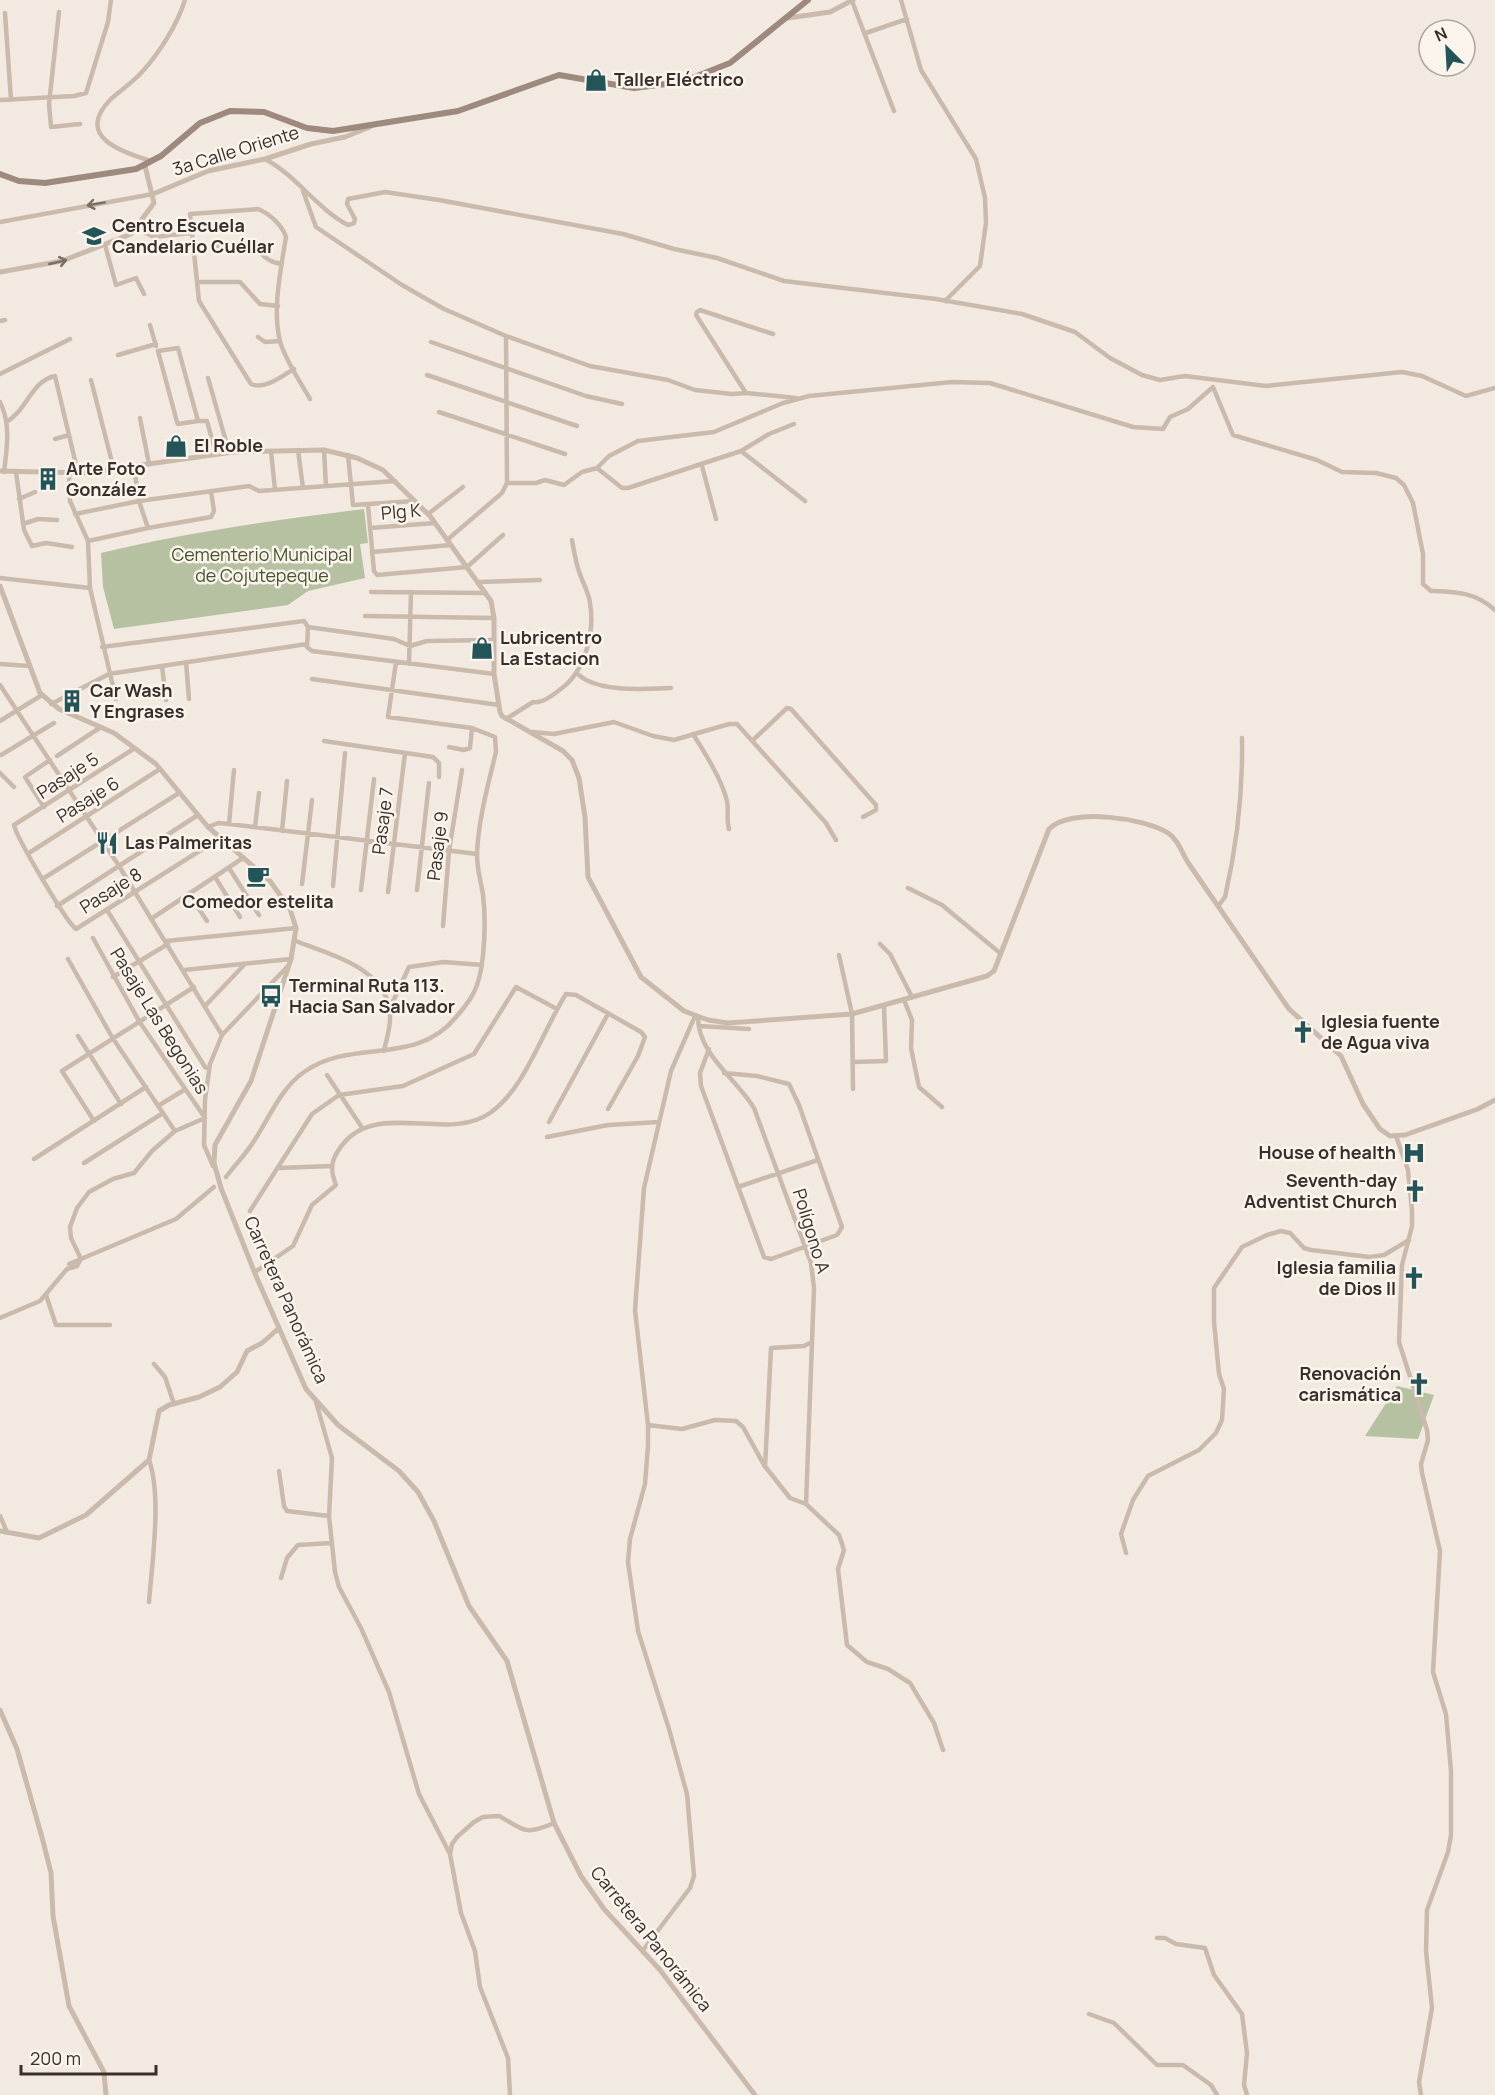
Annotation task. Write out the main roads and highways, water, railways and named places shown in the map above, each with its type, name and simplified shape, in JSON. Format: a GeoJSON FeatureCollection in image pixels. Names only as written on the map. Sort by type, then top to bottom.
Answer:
{"type":"FeatureCollection","features":[{"type":"Feature","properties":{"kind":"main road"},"geometry":{"type":"LineString","coordinates":[[0,174],[19,181],[45,183],[145,166],[200,123],[230,111],[264,112],[307,128],[324,131],[374,125],[468,108],[559,75],[634,88],[682,82],[730,63],[808,0]]}},
{"type":"Feature","properties":{"kind":"place","name":"Taller Eléctrico"},"geometry":{"type":"Point","coordinates":[596,80]}},
{"type":"Feature","properties":{"kind":"place","name":"Centro Escuela Candelario Cuéllar"},"geometry":{"type":"Point","coordinates":[94,236]}},
{"type":"Feature","properties":{"kind":"place","name":"El Roble"},"geometry":{"type":"Point","coordinates":[176,446]}},
{"type":"Feature","properties":{"kind":"place","name":"Arte Foto González"},"geometry":{"type":"Point","coordinates":[48,479]}},
{"type":"Feature","properties":{"kind":"place","name":"Lubricentro La Estacion"},"geometry":{"type":"Point","coordinates":[482,648]}},
{"type":"Feature","properties":{"kind":"place","name":"Car Wash Y Engrases"},"geometry":{"type":"Point","coordinates":[72,701]}},
{"type":"Feature","properties":{"kind":"place","name":"Las Palmeritas"},"geometry":{"type":"Point","coordinates":[107,843]}},
{"type":"Feature","properties":{"kind":"place","name":"Comedor estelita"},"geometry":{"type":"Point","coordinates":[258,876]}},
{"type":"Feature","properties":{"kind":"place","name":"Terminal Ruta 113. Hacia San Salvador"},"geometry":{"type":"Point","coordinates":[271,996]}},
{"type":"Feature","properties":{"kind":"place","name":"Iglesia fuente de Agua viva"},"geometry":{"type":"Point","coordinates":[1303,1032]}},
{"type":"Feature","properties":{"kind":"place","name":"House of health"},"geometry":{"type":"Point","coordinates":[1414,1153]}},
{"type":"Feature","properties":{"kind":"place","name":"Seventh-day Adventist Church"},"geometry":{"type":"Point","coordinates":[1415,1191]}},
{"type":"Feature","properties":{"kind":"place","name":"Iglesia familia de Dios II"},"geometry":{"type":"Point","coordinates":[1414,1278]}},
{"type":"Feature","properties":{"kind":"place","name":"Renovación carismática"},"geometry":{"type":"Point","coordinates":[1419,1384]}},
{"type":"Feature","properties":{"kind":"park label","name":"Cementerio Municipal de Cojutepeque"},"geometry":{"type":"Point","coordinates":[262,565]}}]}
